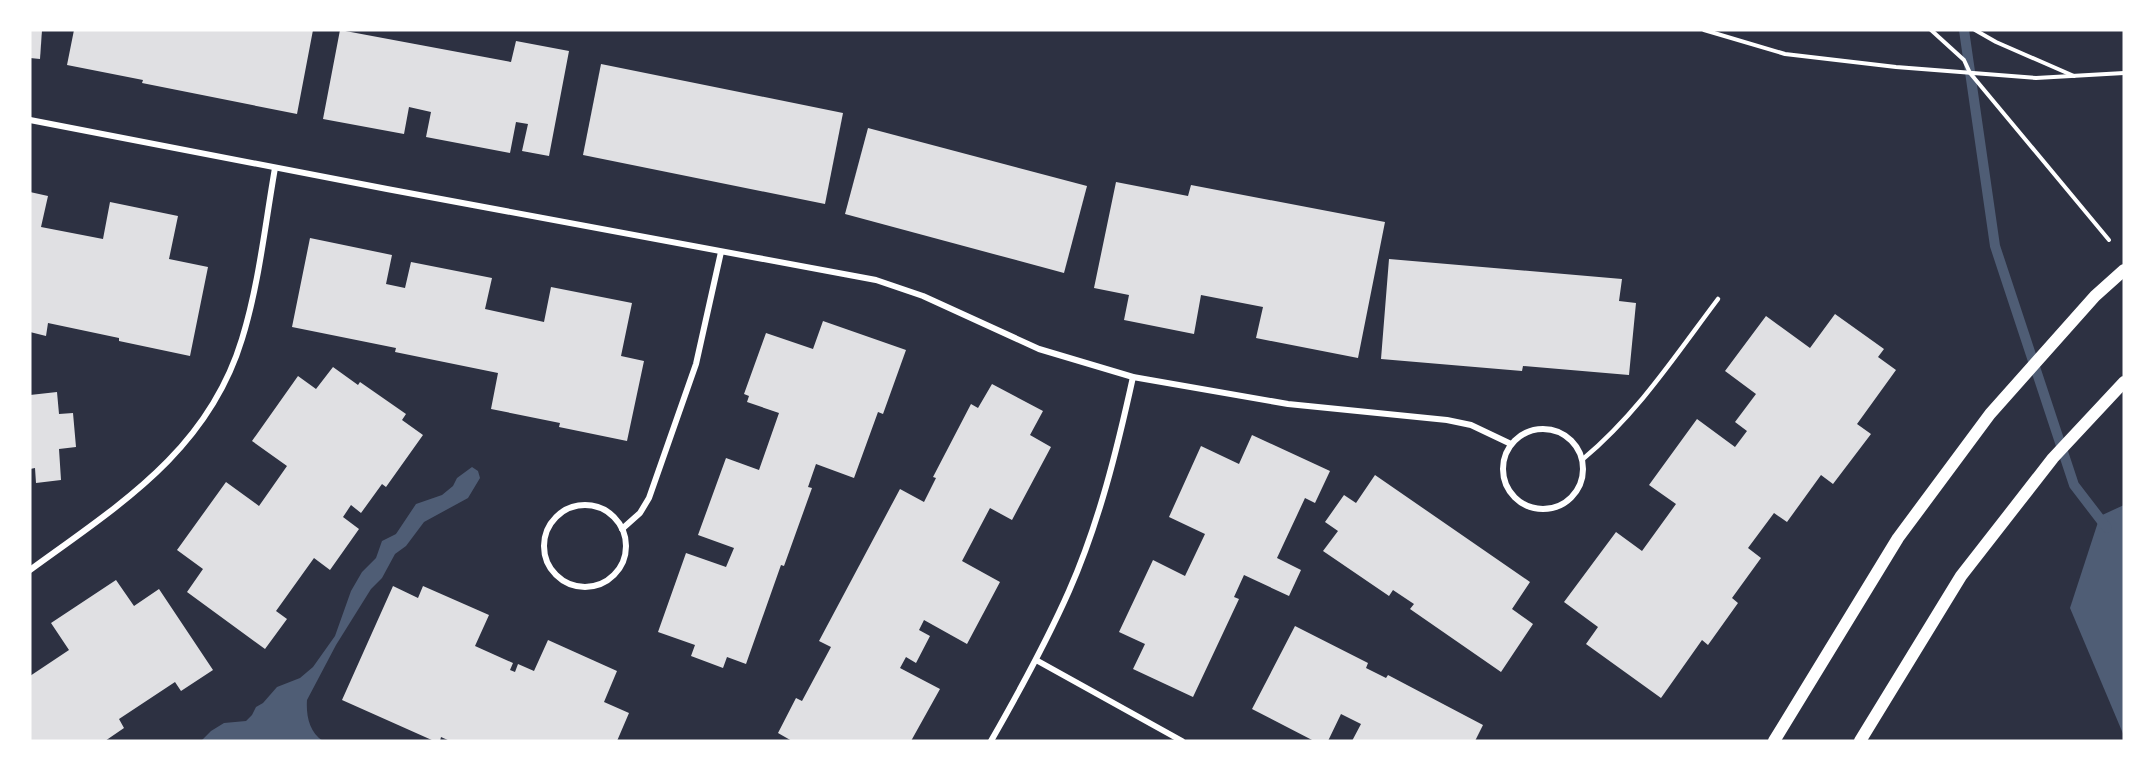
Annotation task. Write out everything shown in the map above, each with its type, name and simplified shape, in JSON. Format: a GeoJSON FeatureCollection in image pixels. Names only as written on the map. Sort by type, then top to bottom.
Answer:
{"type":"FeatureCollection","features":[{"type":"Feature","properties":{"kind":"main road"},"geometry":{"type":"LineString","coordinates":[[1774,741],[1898,538],[1990,414],[2095,296],[2124,270]]}},
{"type":"Feature","properties":{"kind":"main road"},"geometry":{"type":"LineString","coordinates":[[1860,741],[1961,576],[2053,458],[2124,382]]}},
{"type":"Feature","properties":{"kind":"street"},"geometry":{"type":"LineString","coordinates":[[30,120],[876,280],[923,296],[1039,349],[1133,377],[1288,404],[1447,420],[1471,425],[1511,444]]}},
{"type":"Feature","properties":{"kind":"street"},"geometry":{"type":"LineString","coordinates":[[30,570],[137,491],[175,455],[213,404],[242,340],[275,168]]}},
{"type":"Feature","properties":{"kind":"street"},"geometry":{"type":"LineString","coordinates":[[621,529],[640,513],[649,498],[696,364],[721,252]]}},
{"type":"Feature","properties":{"kind":"street"},"geometry":{"type":"LineString","coordinates":[[991,741],[1036,660],[1070,590],[1115,458],[1133,377]]}},
{"type":"Feature","properties":{"kind":"street"},"geometry":{"type":"LineString","coordinates":[[1541,428],[1555,429],[1568,436],[1577,446],[1583,459],[1584,473],[1578,489],[1571,498],[1559,506],[1534,509],[1513,496],[1502,473],[1503,460],[1511,444],[1528,431],[1541,428]]}},
{"type":"Feature","properties":{"kind":"street"},"geometry":{"type":"LineString","coordinates":[[598,507],[610,514],[621,529],[625,537],[626,551],[621,565],[613,576],[601,584],[577,587],[564,582],[548,563],[544,551],[545,538],[550,526],[558,516],[570,508],[598,507]]}},
{"type":"Feature","properties":{"kind":"street"},"geometry":{"type":"LineString","coordinates":[[1036,660],[1182,741]]}},
{"type":"Feature","properties":{"kind":"lane"},"geometry":{"type":"LineString","coordinates":[[1583,459],[1608,438],[1638,407],[1718,299]]}},
{"type":"Feature","properties":{"kind":"path"},"geometry":{"type":"LineString","coordinates":[[1704,30],[1785,54],[1896,67],[2036,78],[2124,73]]}},
{"type":"Feature","properties":{"kind":"path"},"geometry":{"type":"LineString","coordinates":[[1931,30],[1964,60],[1970,73],[2109,240]]}},
{"type":"Feature","properties":{"kind":"path"},"geometry":{"type":"LineString","coordinates":[[1975,30],[1996,42],[2074,76]]}},
{"type":"Feature","properties":{"kind":"water"},"geometry":{"type":"Polygon","coordinates":[[[472,467],[478,471],[480,478],[468,498],[424,522],[406,546],[395,554],[382,578],[371,589],[336,645],[307,700],[309,723],[314,733],[323,741],[201,741],[224,723],[246,721],[256,707],[263,703],[277,687],[300,678],[313,667],[335,636],[351,591],[362,572],[376,558],[382,541],[396,534],[416,504],[442,495],[453,486],[457,478],[472,467]]]}},
{"type":"Feature","properties":{"kind":"water"},"geometry":{"type":"Polygon","coordinates":[[[2124,505],[2124,736],[2070,608],[2100,516],[2124,505]]]}},
{"type":"Feature","properties":{"kind":"building"},"geometry":{"type":"Polygon","coordinates":[[[30,30],[42,30],[40,59],[30,58],[30,30]]]}},
{"type":"Feature","properties":{"kind":"building"},"geometry":{"type":"Polygon","coordinates":[[[74,30],[313,30],[297,114],[142,83],[143,80],[67,65],[74,30]]]}},
{"type":"Feature","properties":{"kind":"building"},"geometry":{"type":"Polygon","coordinates":[[[340,30],[511,62],[516,41],[569,51],[549,156],[522,151],[528,124],[516,122],[510,153],[426,137],[431,112],[409,107],[404,134],[323,119],[340,30]]]}},
{"type":"Feature","properties":{"kind":"building"},"geometry":{"type":"Polygon","coordinates":[[[601,64],[843,113],[825,204],[583,155],[601,64]]]}},
{"type":"Feature","properties":{"kind":"building"},"geometry":{"type":"Polygon","coordinates":[[[868,128],[1087,186],[1064,273],[845,214],[868,128]]]}},
{"type":"Feature","properties":{"kind":"building"},"geometry":{"type":"Polygon","coordinates":[[[1116,182],[1188,196],[1191,185],[1385,222],[1358,358],[1256,338],[1263,307],[1201,295],[1194,334],[1124,320],[1129,295],[1094,288],[1116,182]]]}},
{"type":"Feature","properties":{"kind":"building"},"geometry":{"type":"Polygon","coordinates":[[[30,192],[48,196],[41,227],[103,239],[110,202],[178,216],[169,259],[208,267],[190,356],[48,323],[46,336],[30,332],[30,192]]]}},
{"type":"Feature","properties":{"kind":"building"},"geometry":{"type":"Polygon","coordinates":[[[310,238],[392,255],[386,284],[405,288],[411,262],[492,278],[485,309],[544,322],[551,287],[632,303],[621,356],[644,361],[627,441],[559,427],[560,423],[491,409],[498,373],[395,352],[396,348],[292,327],[310,238]]]}},
{"type":"Feature","properties":{"kind":"building"},"geometry":{"type":"Polygon","coordinates":[[[1389,259],[1622,279],[1619,301],[1636,303],[1629,375],[1523,366],[1522,371],[1381,359],[1389,259]]]}},
{"type":"Feature","properties":{"kind":"building"},"geometry":{"type":"Polygon","coordinates":[[[1835,314],[1884,349],[1878,357],[1896,370],[1857,424],[1871,434],[1833,484],[1821,475],[1787,522],[1774,513],[1748,548],[1761,558],[1732,598],[1738,603],[1708,645],[1702,640],[1661,698],[1586,644],[1598,627],[1564,602],[1616,532],[1642,551],[1676,504],[1649,485],[1697,419],[1735,447],[1747,431],[1735,422],[1756,394],[1725,371],[1766,316],[1810,348],[1835,314]]]}},
{"type":"Feature","properties":{"kind":"building"},"geometry":{"type":"Polygon","coordinates":[[[823,321],[906,350],[883,414],[878,412],[854,478],[816,464],[808,487],[812,488],[784,566],[781,565],[746,664],[727,657],[723,668],[691,656],[695,645],[658,632],[686,553],[726,567],[734,548],[698,535],[726,458],[759,470],[779,413],[747,402],[749,396],[744,394],[766,333],[813,349],[823,321]]]}},
{"type":"Feature","properties":{"kind":"building"},"geometry":{"type":"Polygon","coordinates":[[[333,367],[358,385],[360,382],[406,414],[402,420],[423,435],[386,487],[382,484],[361,513],[351,505],[343,517],[359,529],[330,570],[314,558],[276,611],[287,619],[265,649],[187,592],[203,569],[177,550],[226,482],[259,506],[287,466],[252,441],[298,376],[316,389],[333,367]]]}},
{"type":"Feature","properties":{"kind":"building"},"geometry":{"type":"Polygon","coordinates":[[[992,384],[1043,411],[1030,435],[1051,447],[1012,520],[990,508],[962,561],[1000,582],[967,644],[924,620],[919,630],[930,636],[916,663],[906,657],[900,668],[940,689],[911,741],[792,741],[778,733],[796,698],[802,701],[831,647],[819,641],[900,489],[924,502],[936,478],[933,477],[971,404],[978,408],[992,384]]]}},
{"type":"Feature","properties":{"kind":"building"},"geometry":{"type":"Polygon","coordinates":[[[57,392],[59,414],[73,413],[76,447],[59,449],[61,480],[36,483],[35,468],[30,469],[30,395],[57,392]]]}},
{"type":"Feature","properties":{"kind":"building"},"geometry":{"type":"Polygon","coordinates":[[[1252,435],[1330,471],[1315,503],[1305,498],[1277,558],[1301,570],[1289,596],[1244,575],[1234,597],[1239,599],[1193,697],[1133,669],[1145,644],[1119,632],[1153,560],[1185,576],[1205,534],[1169,517],[1201,446],[1239,464],[1252,435]]]}},
{"type":"Feature","properties":{"kind":"building"},"geometry":{"type":"Polygon","coordinates":[[[1375,475],[1530,582],[1512,609],[1533,624],[1501,672],[1410,609],[1414,604],[1393,590],[1389,596],[1323,551],[1338,531],[1325,522],[1344,495],[1356,503],[1375,475]]]}},
{"type":"Feature","properties":{"kind":"building"},"geometry":{"type":"Polygon","coordinates":[[[116,580],[134,606],[159,589],[213,670],[181,691],[175,682],[119,719],[124,728],[105,741],[30,741],[30,676],[69,650],[51,623],[116,580]]]}},
{"type":"Feature","properties":{"kind":"building"},"geometry":{"type":"Polygon","coordinates":[[[393,586],[418,598],[423,586],[489,615],[475,646],[513,663],[510,670],[515,672],[518,664],[534,671],[548,640],[617,671],[604,702],[629,713],[617,741],[450,741],[441,737],[440,741],[434,741],[342,700],[393,586]]]}},
{"type":"Feature","properties":{"kind":"building"},"geometry":{"type":"Polygon","coordinates":[[[1295,626],[1368,663],[1366,668],[1386,678],[1388,675],[1483,725],[1475,741],[1352,741],[1361,724],[1341,714],[1328,741],[1314,741],[1252,709],[1295,626]]]}},
{"type":"Feature","properties":{"kind":"waterway"},"geometry":{"type":"LineString","coordinates":[[1964,30],[1995,246],[2074,485],[2107,528]]}}]}
